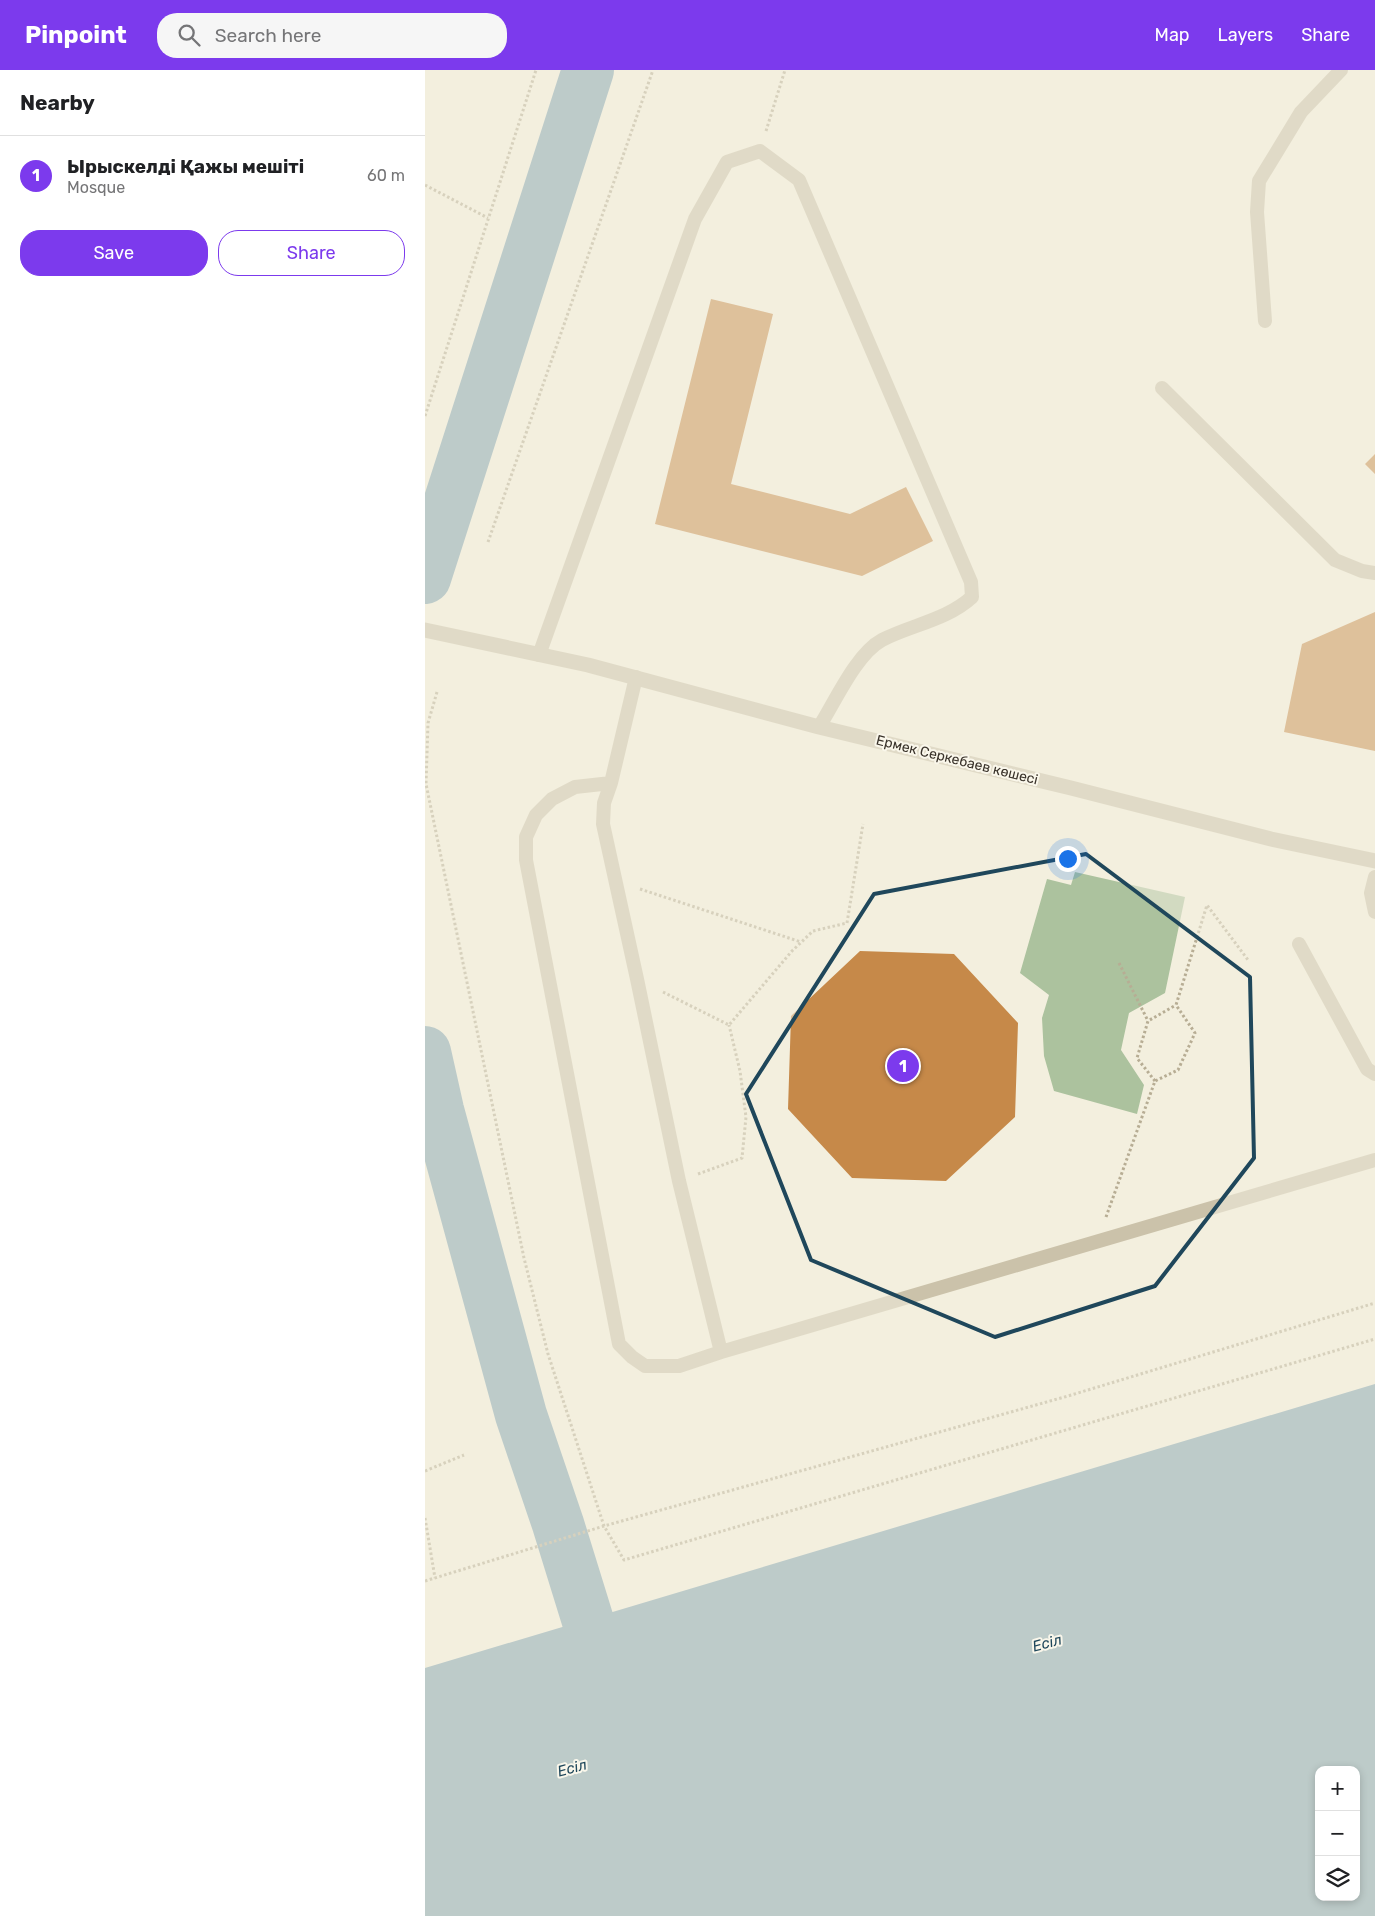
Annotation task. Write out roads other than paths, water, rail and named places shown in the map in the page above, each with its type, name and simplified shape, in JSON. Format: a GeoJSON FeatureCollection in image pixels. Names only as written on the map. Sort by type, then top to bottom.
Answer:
{"type":"FeatureCollection","features":[{"type":"Feature","properties":{"kind":"street","name":"Ермек Серкебаев көшесі"},"geometry":{"type":"LineString","coordinates":[[425,630],[636,677],[819,727],[1081,790],[1271,839],[1375,861]]}},
{"type":"Feature","properties":{"kind":"lane"},"geometry":{"type":"LineString","coordinates":[[1265,321],[1257,212],[1259,181],[1301,112],[1341,70]]}},
{"type":"Feature","properties":{"kind":"lane"},"geometry":{"type":"LineString","coordinates":[[539,655],[695,219],[727,162],[760,152],[799,180],[971,582],[972,598],[960,608],[881,641],[861,658],[819,727]]}},
{"type":"Feature","properties":{"kind":"lane"},"geometry":{"type":"LineString","coordinates":[[1162,388],[1335,560],[1362,571],[1375,573]]}},
{"type":"Feature","properties":{"kind":"lane"},"geometry":{"type":"LineString","coordinates":[[636,677],[611,783],[604,803],[603,824],[679,1181],[721,1352]]}},
{"type":"Feature","properties":{"kind":"lane"},"geometry":{"type":"LineString","coordinates":[[611,783],[575,787],[552,799],[536,815],[526,837],[526,860],[619,1344],[632,1357],[645,1366],[679,1366],[1097,1240],[1375,1160]]}},
{"type":"Feature","properties":{"kind":"lane"},"geometry":{"type":"LineString","coordinates":[[1375,877],[1371,893],[1375,912]]}},
{"type":"Feature","properties":{"kind":"lane"},"geometry":{"type":"LineString","coordinates":[[1299,944],[1367,1069],[1375,1074]]}},
{"type":"Feature","properties":{"kind":"water","name":"Есіл"},"geometry":{"type":"Polygon","coordinates":[[[1375,1384],[1375,1916],[425,1916],[425,1668],[1375,1384]]]}},
{"type":"Feature","properties":{"kind":"waterway"},"geometry":{"type":"LineString","coordinates":[[425,578],[588,70]]}},
{"type":"Feature","properties":{"kind":"waterway"},"geometry":{"type":"LineString","coordinates":[[425,1052],[438,1110],[521,1415],[558,1524],[609,1689]]}},
{"type":"Feature","properties":{"kind":"place","name":"Ырыскелді Қажы мешіті"},"geometry":{"type":"Point","coordinates":[903,1066]}}]}
